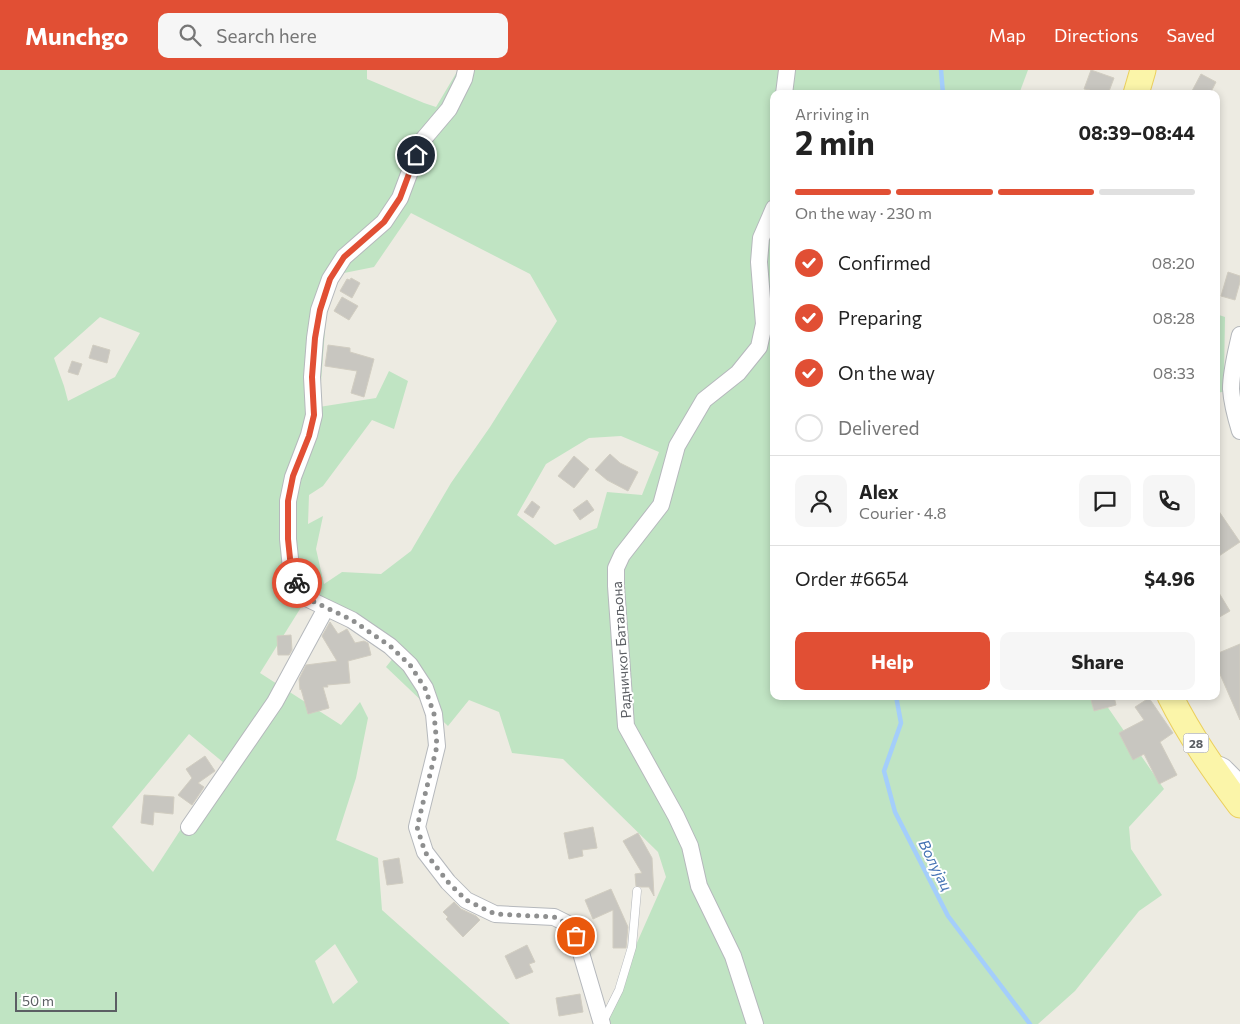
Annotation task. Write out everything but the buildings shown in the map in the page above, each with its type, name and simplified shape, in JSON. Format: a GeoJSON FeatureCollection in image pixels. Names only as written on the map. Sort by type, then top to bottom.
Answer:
{"type":"FeatureCollection","features":[{"type":"Feature","properties":{"kind":"main road"},"geometry":{"type":"LineString","coordinates":[[1137,90],[1143,70]]}},
{"type":"Feature","properties":{"kind":"main road","name":"28"},"geometry":{"type":"LineString","coordinates":[[1172,700],[1183,722],[1210,765],[1240,805]]}},
{"type":"Feature","properties":{"kind":"street"},"geometry":{"type":"LineString","coordinates":[[466,70],[464,79],[449,109],[422,142],[400,198],[384,222],[344,257],[330,279],[320,310],[315,338],[312,377],[314,415],[309,436],[293,476],[288,501],[288,539],[291,568],[302,596],[352,620],[390,646],[410,665],[425,688],[434,714],[437,746],[417,827],[425,852],[448,882],[466,900],[495,914],[554,917],[568,924],[576,936],[602,1024]]}},
{"type":"Feature","properties":{"kind":"street"},"geometry":{"type":"LineString","coordinates":[[784,90],[787,70]]}},
{"type":"Feature","properties":{"kind":"street","name":"Радничког Батаљона"},"geometry":{"type":"LineString","coordinates":[[755,1024],[733,956],[699,886],[690,846],[676,816],[626,726],[616,568],[622,555],[662,505],[677,446],[704,400],[738,373],[759,347],[764,324],[760,262],[761,238],[770,217]]}},
{"type":"Feature","properties":{"kind":"street"},"geometry":{"type":"LineString","coordinates":[[1240,335],[1233,368],[1231,391],[1240,432]]}},
{"type":"Feature","properties":{"kind":"street"},"geometry":{"type":"LineString","coordinates":[[188,827],[275,702],[326,608]]}},
{"type":"Feature","properties":{"kind":"street"},"geometry":{"type":"LineString","coordinates":[[1210,765],[1217,764],[1224,767],[1240,783]]}},
{"type":"Feature","properties":{"kind":"lane"},"geometry":{"type":"LineString","coordinates":[[602,1024],[619,990],[632,947],[637,891]]}},
{"type":"Feature","properties":{"kind":"green space"},"geometry":{"type":"Polygon","coordinates":[[[0,70],[367,70],[367,79],[436,107],[458,70],[1028,70],[1020,90],[770,90],[770,700],[1103,700],[1164,789],[1129,827],[1131,849],[1162,895],[1139,911],[1075,991],[1038,1024],[601,1024],[666,877],[658,852],[563,759],[512,753],[499,712],[469,700],[448,726],[386,667],[401,648],[310,593],[260,673],[341,725],[360,702],[368,718],[356,778],[336,840],[378,858],[382,910],[510,1024],[0,1024],[0,70]],[[411,213],[374,267],[339,274],[327,305],[319,407],[376,398],[389,371],[408,381],[394,429],[372,420],[323,486],[309,495],[308,524],[323,516],[316,549],[324,584],[342,572],[381,574],[411,551],[451,483],[490,427],[557,321],[530,274],[411,213]],[[100,317],[54,358],[68,401],[115,377],[140,333],[100,317]],[[621,436],[589,438],[546,464],[517,515],[555,545],[597,528],[607,492],[642,495],[659,452],[621,436]],[[189,734],[112,827],[153,872],[224,763],[189,734]],[[335,944],[315,961],[333,1004],[358,982],[335,944]]]}},
{"type":"Feature","properties":{"kind":"green space"},"geometry":{"type":"Polygon","coordinates":[[[1220,315],[1225,317],[1224,376],[1240,381],[1240,405],[1228,391],[1220,392],[1220,315]]]}},
{"type":"Feature","properties":{"kind":"waterway","name":"Волујац"},"geometry":{"type":"LineString","coordinates":[[941,70],[943,90]]}},
{"type":"Feature","properties":{"kind":"waterway","name":"Волујац"},"geometry":{"type":"LineString","coordinates":[[897,700],[901,723],[884,771],[895,812],[948,916],[1030,1024]]}},
{"type":"Feature","properties":{"kind":"way so far"},"geometry":{"type":"LineString","coordinates":[[297,583],[302,596],[352,620],[390,646],[410,665],[425,688],[434,714],[437,746],[417,827],[425,852],[448,882],[466,900],[495,914],[554,917],[568,924],[576,936]]}},
{"type":"Feature","properties":{"kind":"route"},"geometry":{"type":"LineString","coordinates":[[297,583],[291,568],[288,539],[288,501],[293,476],[309,436],[314,415],[312,377],[315,338],[320,310],[330,279],[344,257],[384,222],[400,198],[416,155]]}}]}
